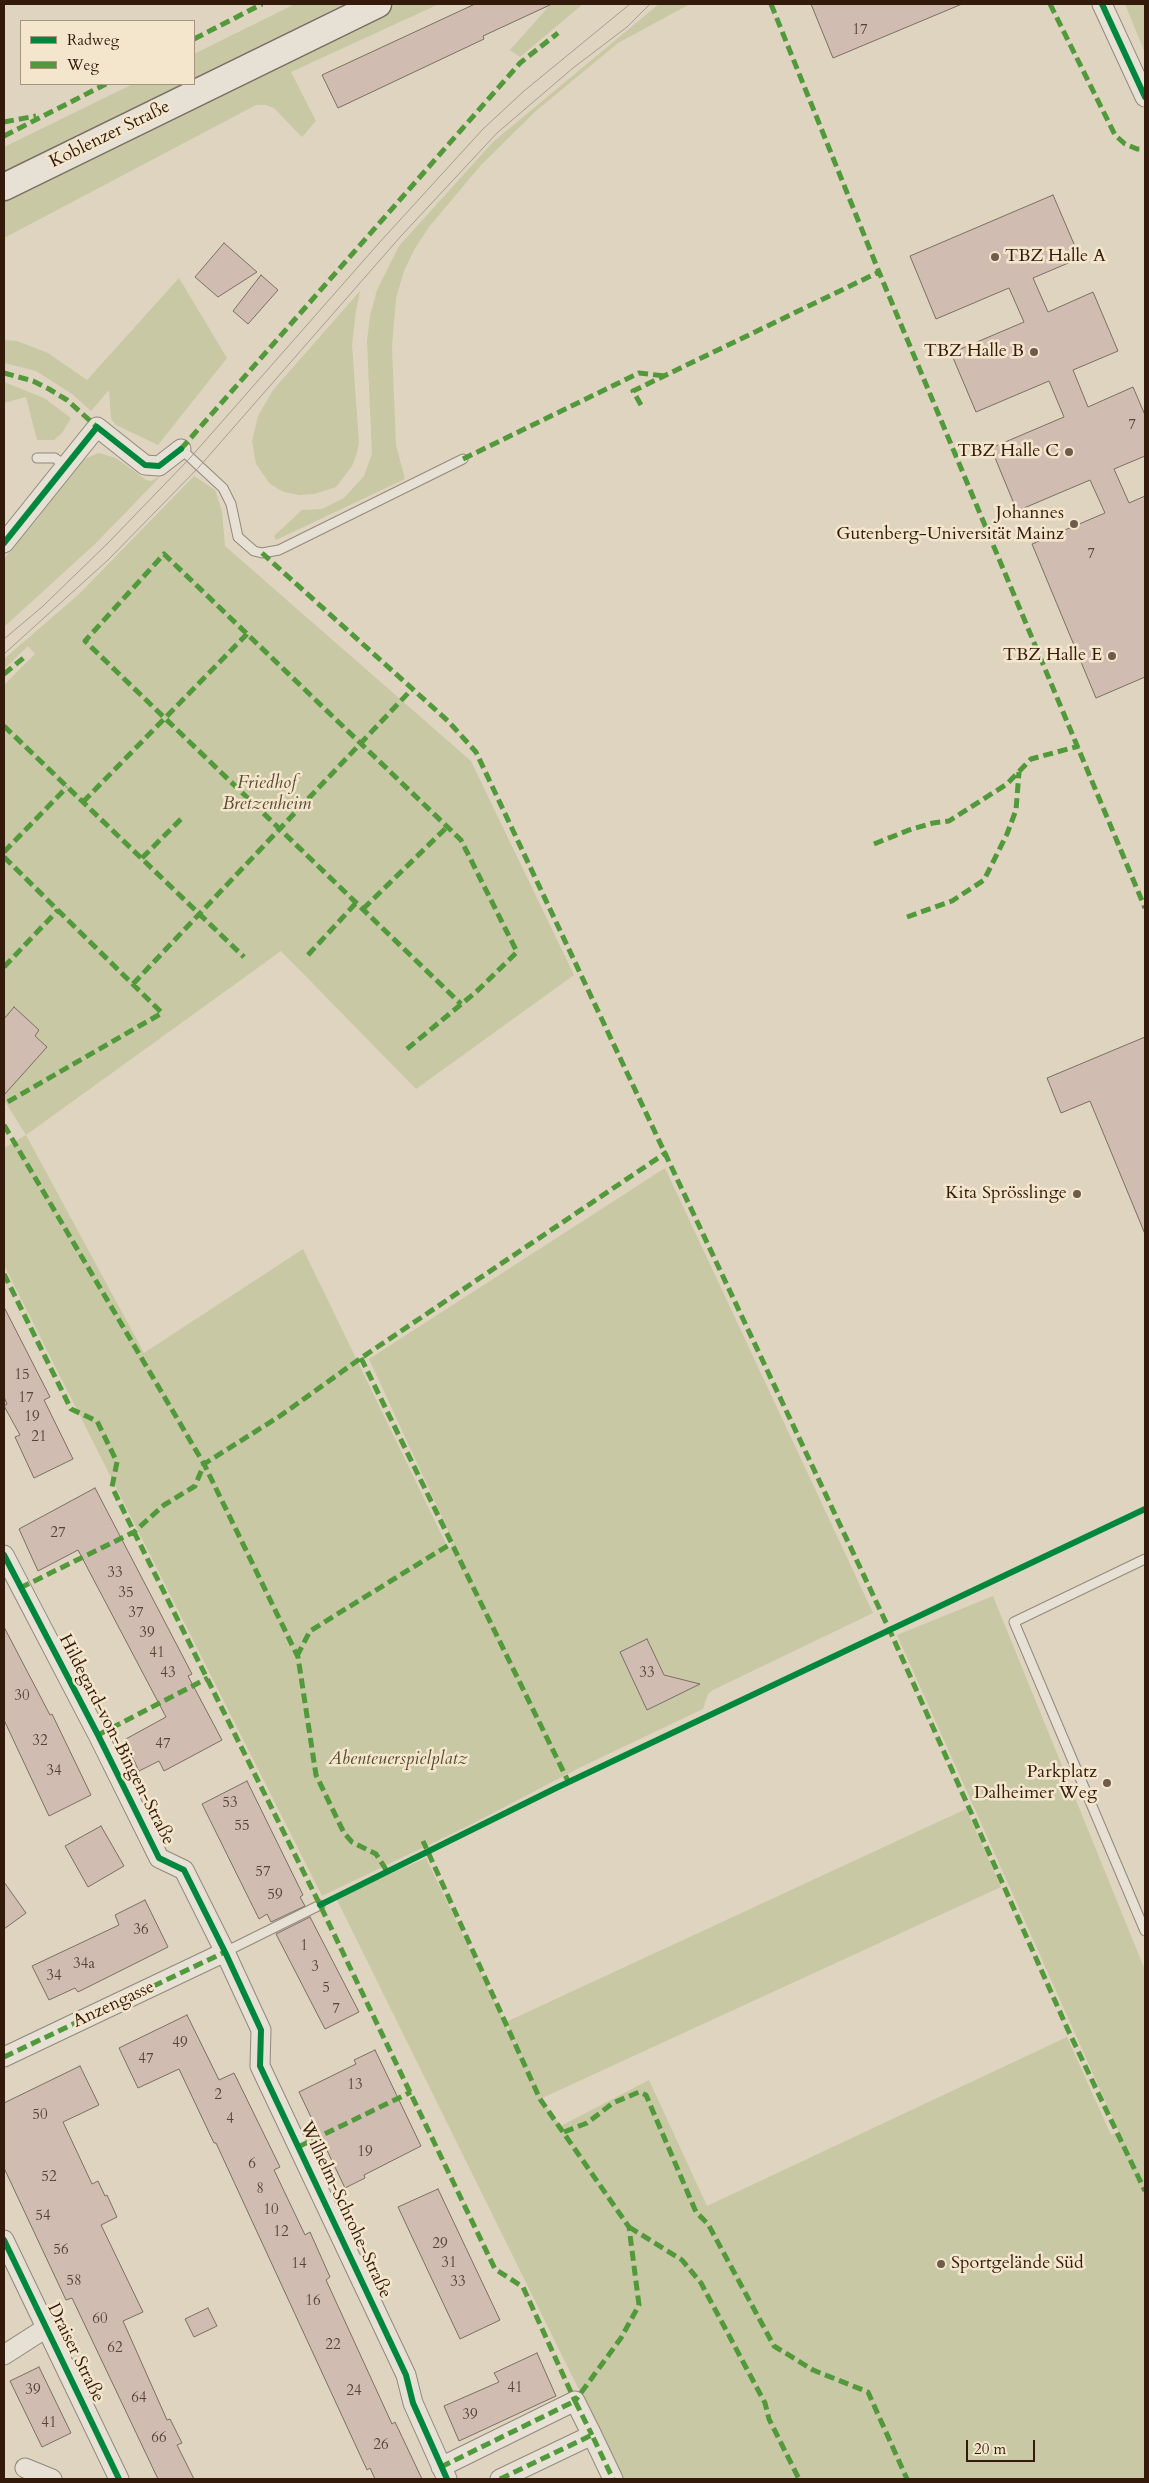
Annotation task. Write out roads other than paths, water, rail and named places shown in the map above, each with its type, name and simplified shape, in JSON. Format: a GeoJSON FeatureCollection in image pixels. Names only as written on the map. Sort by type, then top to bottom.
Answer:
{"type":"FeatureCollection","features":[{"type":"Feature","properties":{"kind":"main road","name":"Koblenzer Straße"},"geometry":{"type":"LineString","coordinates":[[4,187],[378,4]]}},
{"type":"Feature","properties":{"kind":"street"},"geometry":{"type":"LineString","coordinates":[[1102,4],[1145,97]]}},
{"type":"Feature","properties":{"kind":"street"},"geometry":{"type":"LineString","coordinates":[[4,543],[97,427],[145,465],[158,466],[181,449]]}},
{"type":"Feature","properties":{"kind":"street","name":"Hildegard-von-Bingen-Straße"},"geometry":{"type":"LineString","coordinates":[[4,1555],[98,1735],[159,1858],[184,1870],[225,1952]]}},
{"type":"Feature","properties":{"kind":"street","name":"Anzengasse"},"geometry":{"type":"LineString","coordinates":[[4,2057],[225,1952]]}},
{"type":"Feature","properties":{"kind":"street","name":"Wilhelm-Schrohe-Straße"},"geometry":{"type":"LineString","coordinates":[[225,1952],[261,2030],[260,2066],[406,2375],[413,2403],[444,2473],[576,2402],[613,2479]]}},
{"type":"Feature","properties":{"kind":"street","name":"Draiser Straße"},"geometry":{"type":"LineString","coordinates":[[4,2240],[119,2479]]}},
{"type":"Feature","properties":{"kind":"street"},"geometry":{"type":"LineString","coordinates":[[4,2355],[46,2328]]}},
{"type":"Feature","properties":{"kind":"street"},"geometry":{"type":"LineString","coordinates":[[500,2479],[592,2435]]}},
{"type":"Feature","properties":{"kind":"street"},"geometry":{"type":"LineString","coordinates":[[25,2468],[52,2479]]}},
{"type":"Feature","properties":{"kind":"lane"},"geometry":{"type":"LineString","coordinates":[[181,449],[223,488],[231,504],[238,537],[254,551],[262,552],[279,550],[464,459]]}},
{"type":"Feature","properties":{"kind":"lane"},"geometry":{"type":"LineString","coordinates":[[37,458],[55,458],[64,466]]}},
{"type":"Feature","properties":{"kind":"lane"},"geometry":{"type":"LineString","coordinates":[[1145,1559],[1014,1622],[1145,1931]]}},
{"type":"Feature","properties":{"kind":"lane"},"geometry":{"type":"LineString","coordinates":[[225,1952],[320,1905]]}},
{"type":"Feature","properties":{"kind":"tram line"},"geometry":{"type":"LineString","coordinates":[[4,639],[42,607],[108,543],[190,458],[379,243],[483,129],[524,91],[630,4]]}},
{"type":"Feature","properties":{"kind":"tram line"},"geometry":{"type":"LineString","coordinates":[[4,654],[108,560],[199,467],[401,236],[497,133],[573,68],[627,27],[650,4]]}},
{"type":"Feature","properties":{"kind":"place","name":"TBZ Halle A"},"geometry":{"type":"Point","coordinates":[995,257]}},
{"type":"Feature","properties":{"kind":"place","name":"TBZ Halle B"},"geometry":{"type":"Point","coordinates":[1034,352]}},
{"type":"Feature","properties":{"kind":"place","name":"TBZ Halle C"},"geometry":{"type":"Point","coordinates":[1069,452]}},
{"type":"Feature","properties":{"kind":"place","name":"Johannes Gutenberg-Universität Mainz"},"geometry":{"type":"Point","coordinates":[1074,524]}},
{"type":"Feature","properties":{"kind":"place","name":"TBZ Halle E"},"geometry":{"type":"Point","coordinates":[1112,656]}},
{"type":"Feature","properties":{"kind":"place","name":"Kita Sprösslinge"},"geometry":{"type":"Point","coordinates":[1077,1194]}},
{"type":"Feature","properties":{"kind":"place","name":"Parkplatz Dalheimer Weg"},"geometry":{"type":"Point","coordinates":[1107,1783]}},
{"type":"Feature","properties":{"kind":"place","name":"Sportgelände Süd"},"geometry":{"type":"Point","coordinates":[941,2264]}},
{"type":"Feature","properties":{"kind":"park label","name":"Friedhof Bretzenheim"},"geometry":{"type":"Point","coordinates":[267,794]}},
{"type":"Feature","properties":{"kind":"park label","name":"Abenteuerspielplatz"},"geometry":{"type":"Point","coordinates":[398,1760]}}]}
